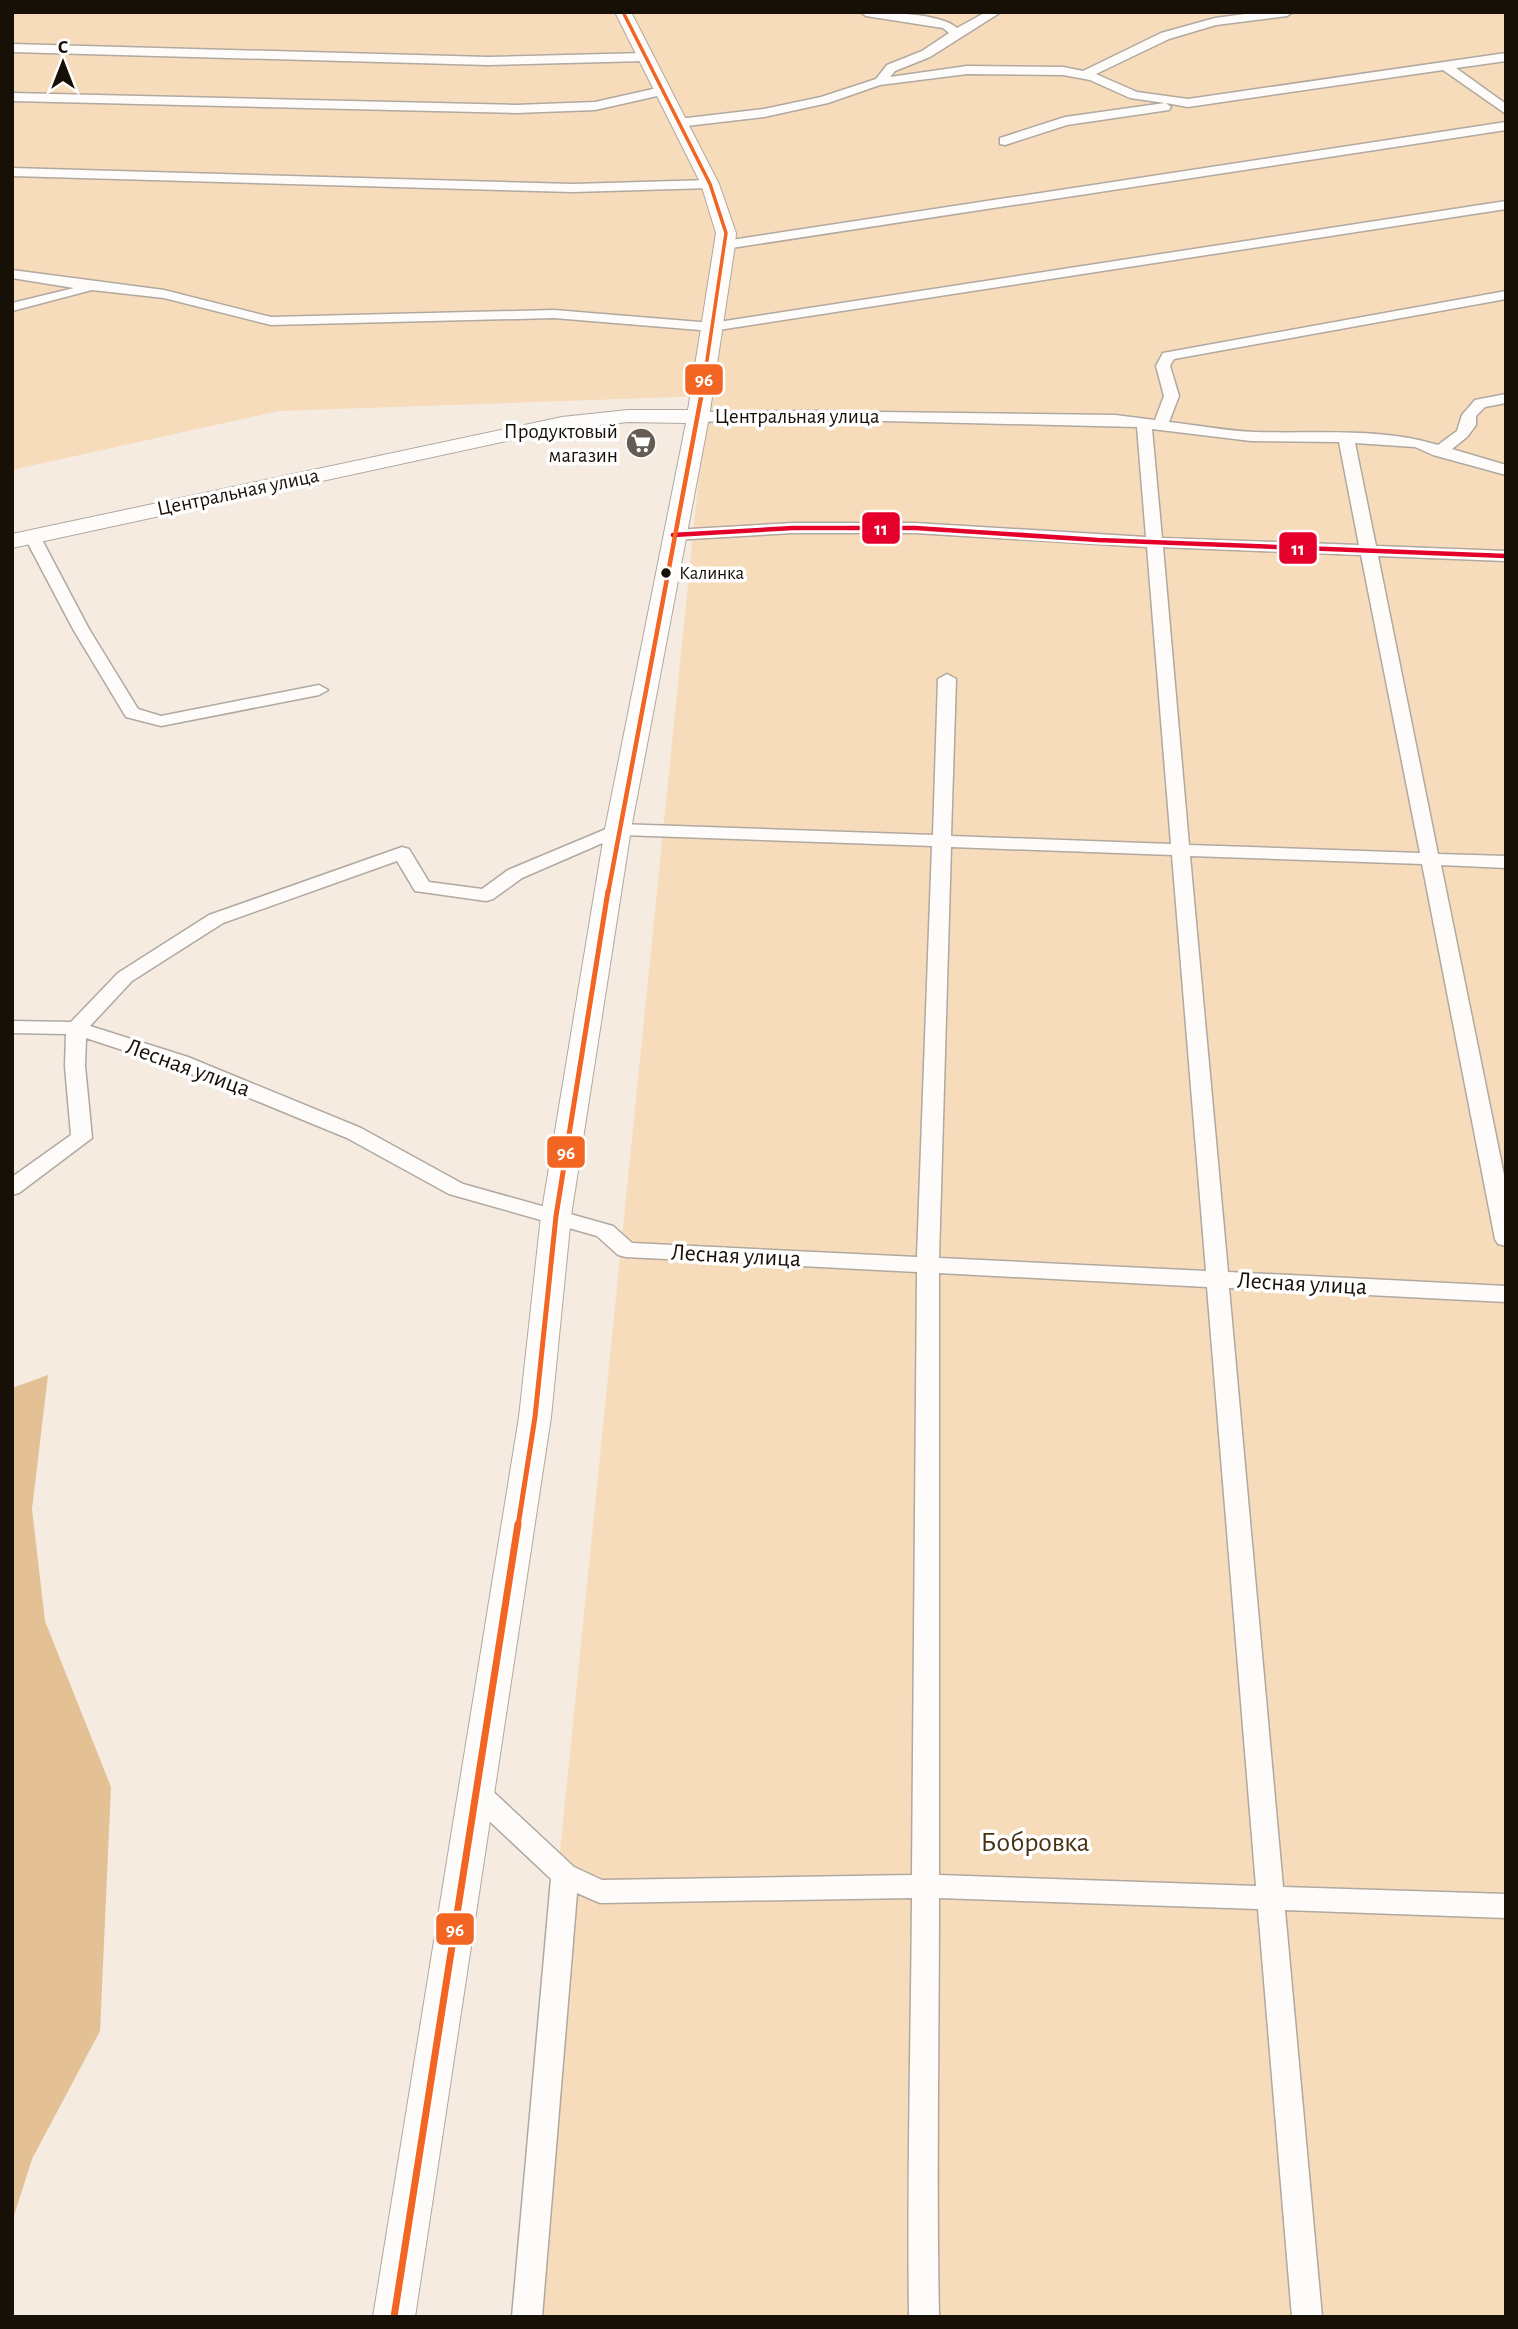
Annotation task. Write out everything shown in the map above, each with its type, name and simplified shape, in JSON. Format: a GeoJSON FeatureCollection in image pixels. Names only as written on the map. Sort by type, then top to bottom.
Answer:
{"type":"FeatureCollection","features":[{"type":"Feature","properties":{"kind":"street"},"geometry":{"type":"LineString","coordinates":[[394,2317],[535,1417],[556,1216],[618,829],[698,416],[725,245],[726,233],[710,184],[623,12]]}},
{"type":"Feature","properties":{"kind":"street"},"geometry":{"type":"LineString","coordinates":[[866,12],[947,25],[956,34]]}},
{"type":"Feature","properties":{"kind":"street"},"geometry":{"type":"LineString","coordinates":[[878,82],[891,68],[926,54],[995,12]]}},
{"type":"Feature","properties":{"kind":"street"},"geometry":{"type":"LineString","coordinates":[[1085,75],[1165,36],[1215,22],[1287,12]]}},
{"type":"Feature","properties":{"kind":"street"},"geometry":{"type":"LineString","coordinates":[[12,48],[488,61],[645,57]]}},
{"type":"Feature","properties":{"kind":"street"},"geometry":{"type":"LineString","coordinates":[[926,54],[967,71]]}},
{"type":"Feature","properties":{"kind":"street"},"geometry":{"type":"LineString","coordinates":[[1005,141],[1065,121],[1506,57]]}},
{"type":"Feature","properties":{"kind":"street"},"geometry":{"type":"LineString","coordinates":[[1446,66],[1506,110]]}},
{"type":"Feature","properties":{"kind":"street"},"geometry":{"type":"LineString","coordinates":[[678,122],[764,113],[824,100],[878,82],[967,71],[1063,71],[1085,75],[1134,94],[1188,103]]}},
{"type":"Feature","properties":{"kind":"street"},"geometry":{"type":"LineString","coordinates":[[12,97],[516,109],[595,106],[662,91]]}},
{"type":"Feature","properties":{"kind":"street"},"geometry":{"type":"LineString","coordinates":[[725,245],[1506,126]]}},
{"type":"Feature","properties":{"kind":"street"},"geometry":{"type":"LineString","coordinates":[[12,172],[560,188],[710,184]]}},
{"type":"Feature","properties":{"kind":"street"},"geometry":{"type":"LineString","coordinates":[[12,274],[164,294],[271,321],[339,317],[554,314],[712,327],[1506,205]]}},
{"type":"Feature","properties":{"kind":"street"},"geometry":{"type":"LineString","coordinates":[[12,307],[98,287]]}},
{"type":"Feature","properties":{"kind":"street"},"geometry":{"type":"LineString","coordinates":[[1307,2317],[1180,849],[1155,543],[1152,424],[1171,408],[1172,389],[1163,366],[1168,356],[1506,295]]}},
{"type":"Feature","properties":{"kind":"street"},"geometry":{"type":"LineString","coordinates":[[1438,452],[1462,434],[1468,425],[1469,415],[1480,403],[1506,398]]}},
{"type":"Feature","properties":{"kind":"street","name":"Центральная улица"},"geometry":{"type":"LineString","coordinates":[[22,538],[562,423],[628,416],[940,416],[1115,420],[1251,436],[1416,443],[1438,452],[1506,470]]}},
{"type":"Feature","properties":{"kind":"street"},"geometry":{"type":"LineString","coordinates":[[1346,438],[1371,552],[1506,1239]]}},
{"type":"Feature","properties":{"kind":"street"},"geometry":{"type":"LineString","coordinates":[[673,535],[793,528],[915,528],[1155,543],[1506,556]]}},
{"type":"Feature","properties":{"kind":"street"},"geometry":{"type":"LineString","coordinates":[[22,538],[132,713],[161,721],[318,690]]}},
{"type":"Feature","properties":{"kind":"street"},"geometry":{"type":"LineString","coordinates":[[924,2317],[921,2172],[926,1886],[928,1267],[947,679]]}},
{"type":"Feature","properties":{"kind":"street"},"geometry":{"type":"LineString","coordinates":[[12,1188],[82,1138],[75,1066],[76,1028],[125,977],[216,919],[402,853],[422,887],[486,895],[515,874],[618,829],[1506,862]]}},
{"type":"Feature","properties":{"kind":"street","name":"Лесная улица"},"geometry":{"type":"LineString","coordinates":[[12,1027],[76,1028],[181,1062],[354,1133],[456,1189],[605,1231],[626,1250],[1506,1294]]}},
{"type":"Feature","properties":{"kind":"street"},"geometry":{"type":"LineString","coordinates":[[477,1793],[565,1875],[600,1892],[926,1886],[1506,1906]]}},
{"type":"Feature","properties":{"kind":"street"},"geometry":{"type":"LineString","coordinates":[[527,2317],[565,1875]]}},
{"type":"Feature","properties":{"kind":"green space","name":"Бобровка"},"geometry":{"type":"Polygon","coordinates":[[[12,12],[1506,12],[1506,2317],[513,2317],[707,396],[279,411],[12,470],[12,12]]]}},
{"type":"Feature","properties":{"kind":"shaded area"},"geometry":{"type":"Polygon","coordinates":[[[48,1375],[32,1509],[45,1621],[111,1787],[100,2031],[32,2159],[12,2222],[12,1388],[48,1375]]]}},
{"type":"Feature","properties":{"kind":"transit line","name":"96"},"geometry":{"type":"LineString","coordinates":[[394,2317],[535,1417],[556,1216],[618,829],[698,417],[725,245],[726,233],[710,184],[623,12]]}},
{"type":"Feature","properties":{"kind":"transit line","name":"11"},"geometry":{"type":"LineString","coordinates":[[673,535],[793,528],[915,528],[1098,540],[1506,556]]}},
{"type":"Feature","properties":{"kind":"place","name":"Продуктовый магазин"},"geometry":{"type":"Point","coordinates":[641,443]}},
{"type":"Feature","properties":{"kind":"place","name":"Калинка"},"geometry":{"type":"Point","coordinates":[666,573]}}]}
